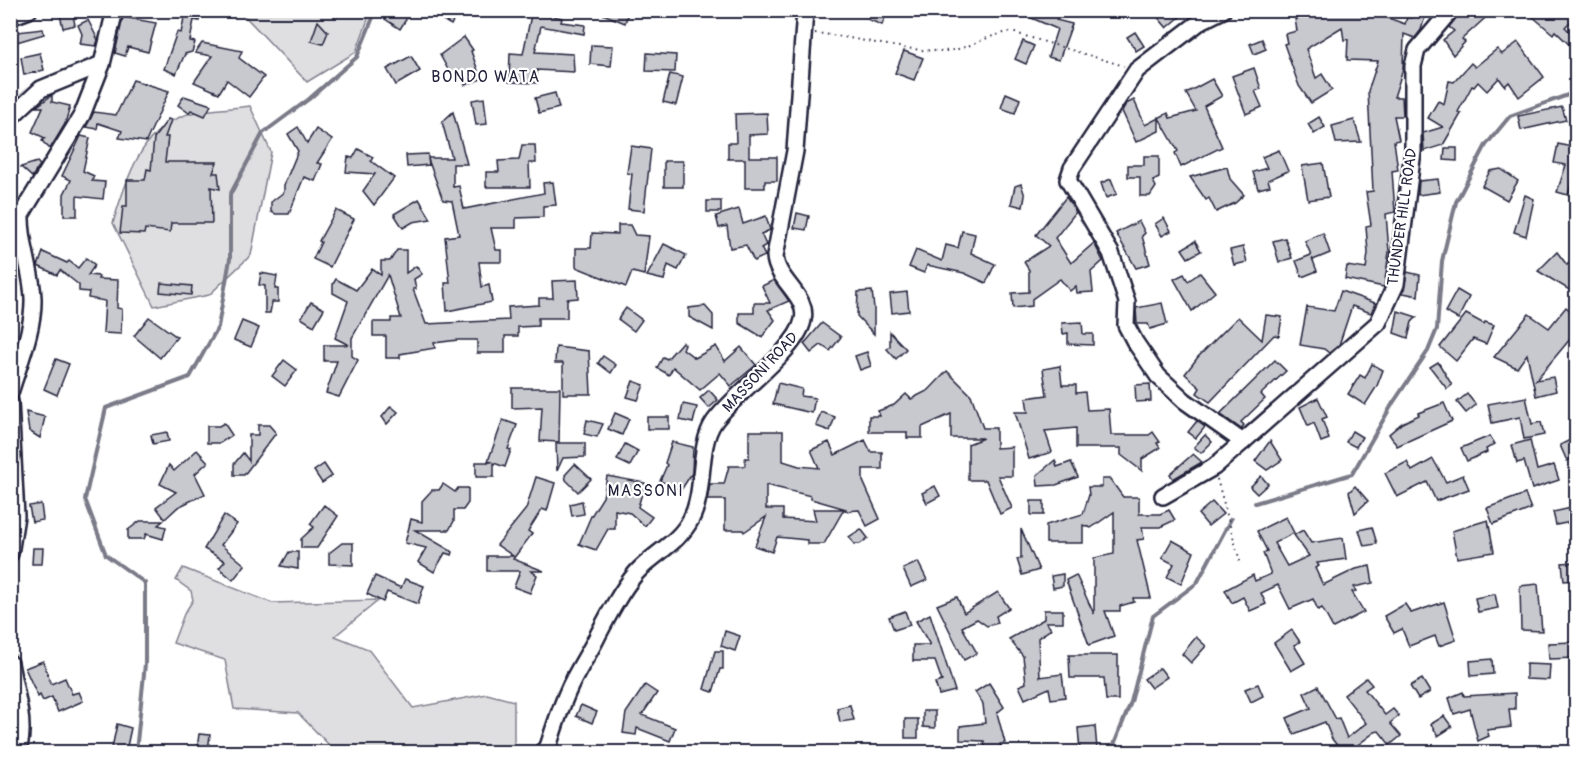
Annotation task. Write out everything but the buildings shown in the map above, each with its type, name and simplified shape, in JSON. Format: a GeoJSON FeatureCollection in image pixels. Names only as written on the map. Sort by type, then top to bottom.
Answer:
{"type":"FeatureCollection","features":[{"type":"Feature","properties":{"kind":"street"},"geometry":{"type":"LineString","coordinates":[[10,17],[29,10]]}},
{"type":"Feature","properties":{"kind":"street"},"geometry":{"type":"LineString","coordinates":[[10,393],[30,323],[33,298],[20,230],[21,215],[82,115],[102,64],[115,10]]}},
{"type":"Feature","properties":{"kind":"street","name":"MASSONI ROAD"},"geometry":{"type":"LineString","coordinates":[[542,753],[548,747],[568,689],[611,611],[636,573],[680,537],[692,518],[702,482],[709,432],[715,421],[790,344],[803,322],[803,306],[775,267],[774,256],[795,151],[806,10]]}},
{"type":"Feature","properties":{"kind":"street"},"geometry":{"type":"LineString","coordinates":[[1223,10],[1201,21],[1137,70],[1072,168],[1068,180],[1112,254],[1127,302],[1126,325],[1135,342],[1158,376],[1185,401],[1243,442]]}},
{"type":"Feature","properties":{"kind":"street","name":"THUNDER HILL ROAD"},"geometry":{"type":"LineString","coordinates":[[1163,496],[1214,467],[1378,323],[1396,284],[1413,150],[1413,66],[1417,50],[1451,10]]}},
{"type":"Feature","properties":{"kind":"street"},"geometry":{"type":"LineString","coordinates":[[10,117],[41,89],[102,64]]}},
{"type":"Feature","properties":{"kind":"street"},"geometry":{"type":"LineString","coordinates":[[10,402],[15,516],[10,554]]}},
{"type":"Feature","properties":{"kind":"street"},"geometry":{"type":"LineString","coordinates":[[10,663],[20,726],[21,745],[17,753]]}},
{"type":"Feature","properties":{"kind":"path"},"geometry":{"type":"LineString","coordinates":[[804,32],[947,51],[969,47],[1002,32],[1012,32],[1137,70]]}},
{"type":"Feature","properties":{"kind":"path"},"geometry":{"type":"LineString","coordinates":[[1214,467],[1241,565]]}},
{"type":"Feature","properties":{"kind":"shaded area"},"geometry":{"type":"Polygon","coordinates":[[[240,11],[371,11],[356,52],[307,82],[240,11]]]}},
{"type":"Feature","properties":{"kind":"shaded area"},"geometry":{"type":"Polygon","coordinates":[[[250,106],[271,152],[251,255],[209,295],[154,306],[113,223],[136,162],[154,135],[180,117],[205,111],[250,106]]]}},
{"type":"Feature","properties":{"kind":"shaded area"},"geometry":{"type":"Polygon","coordinates":[[[183,568],[272,603],[379,600],[335,636],[368,649],[413,708],[487,694],[514,701],[514,752],[329,752],[330,746],[298,713],[234,709],[225,660],[173,643],[184,614],[193,600],[191,591],[176,580],[183,568]]]}},
{"type":"Feature","properties":{"kind":"waterway"},"geometry":{"type":"LineString","coordinates":[[136,752],[145,664],[145,583],[106,555],[85,499],[106,408],[190,377],[218,327],[230,259],[230,195],[263,133],[309,99],[357,57],[376,10]]}},
{"type":"Feature","properties":{"kind":"waterway"},"geometry":{"type":"LineString","coordinates":[[1255,503],[1352,474],[1393,403],[1428,351],[1437,329],[1442,261],[1456,202],[1486,145],[1510,116],[1576,92]]}},
{"type":"Feature","properties":{"kind":"waterway"},"geometry":{"type":"LineString","coordinates":[[1111,752],[1131,702],[1153,616],[1197,583],[1231,519]]}},
{"type":"Feature","properties":{"kind":"district","name":"BONDO WATA"},"geometry":{"type":"Point","coordinates":[486,76]}},
{"type":"Feature","properties":{"kind":"district","name":"MASSONI"},"geometry":{"type":"Point","coordinates":[646,490]}}]}
